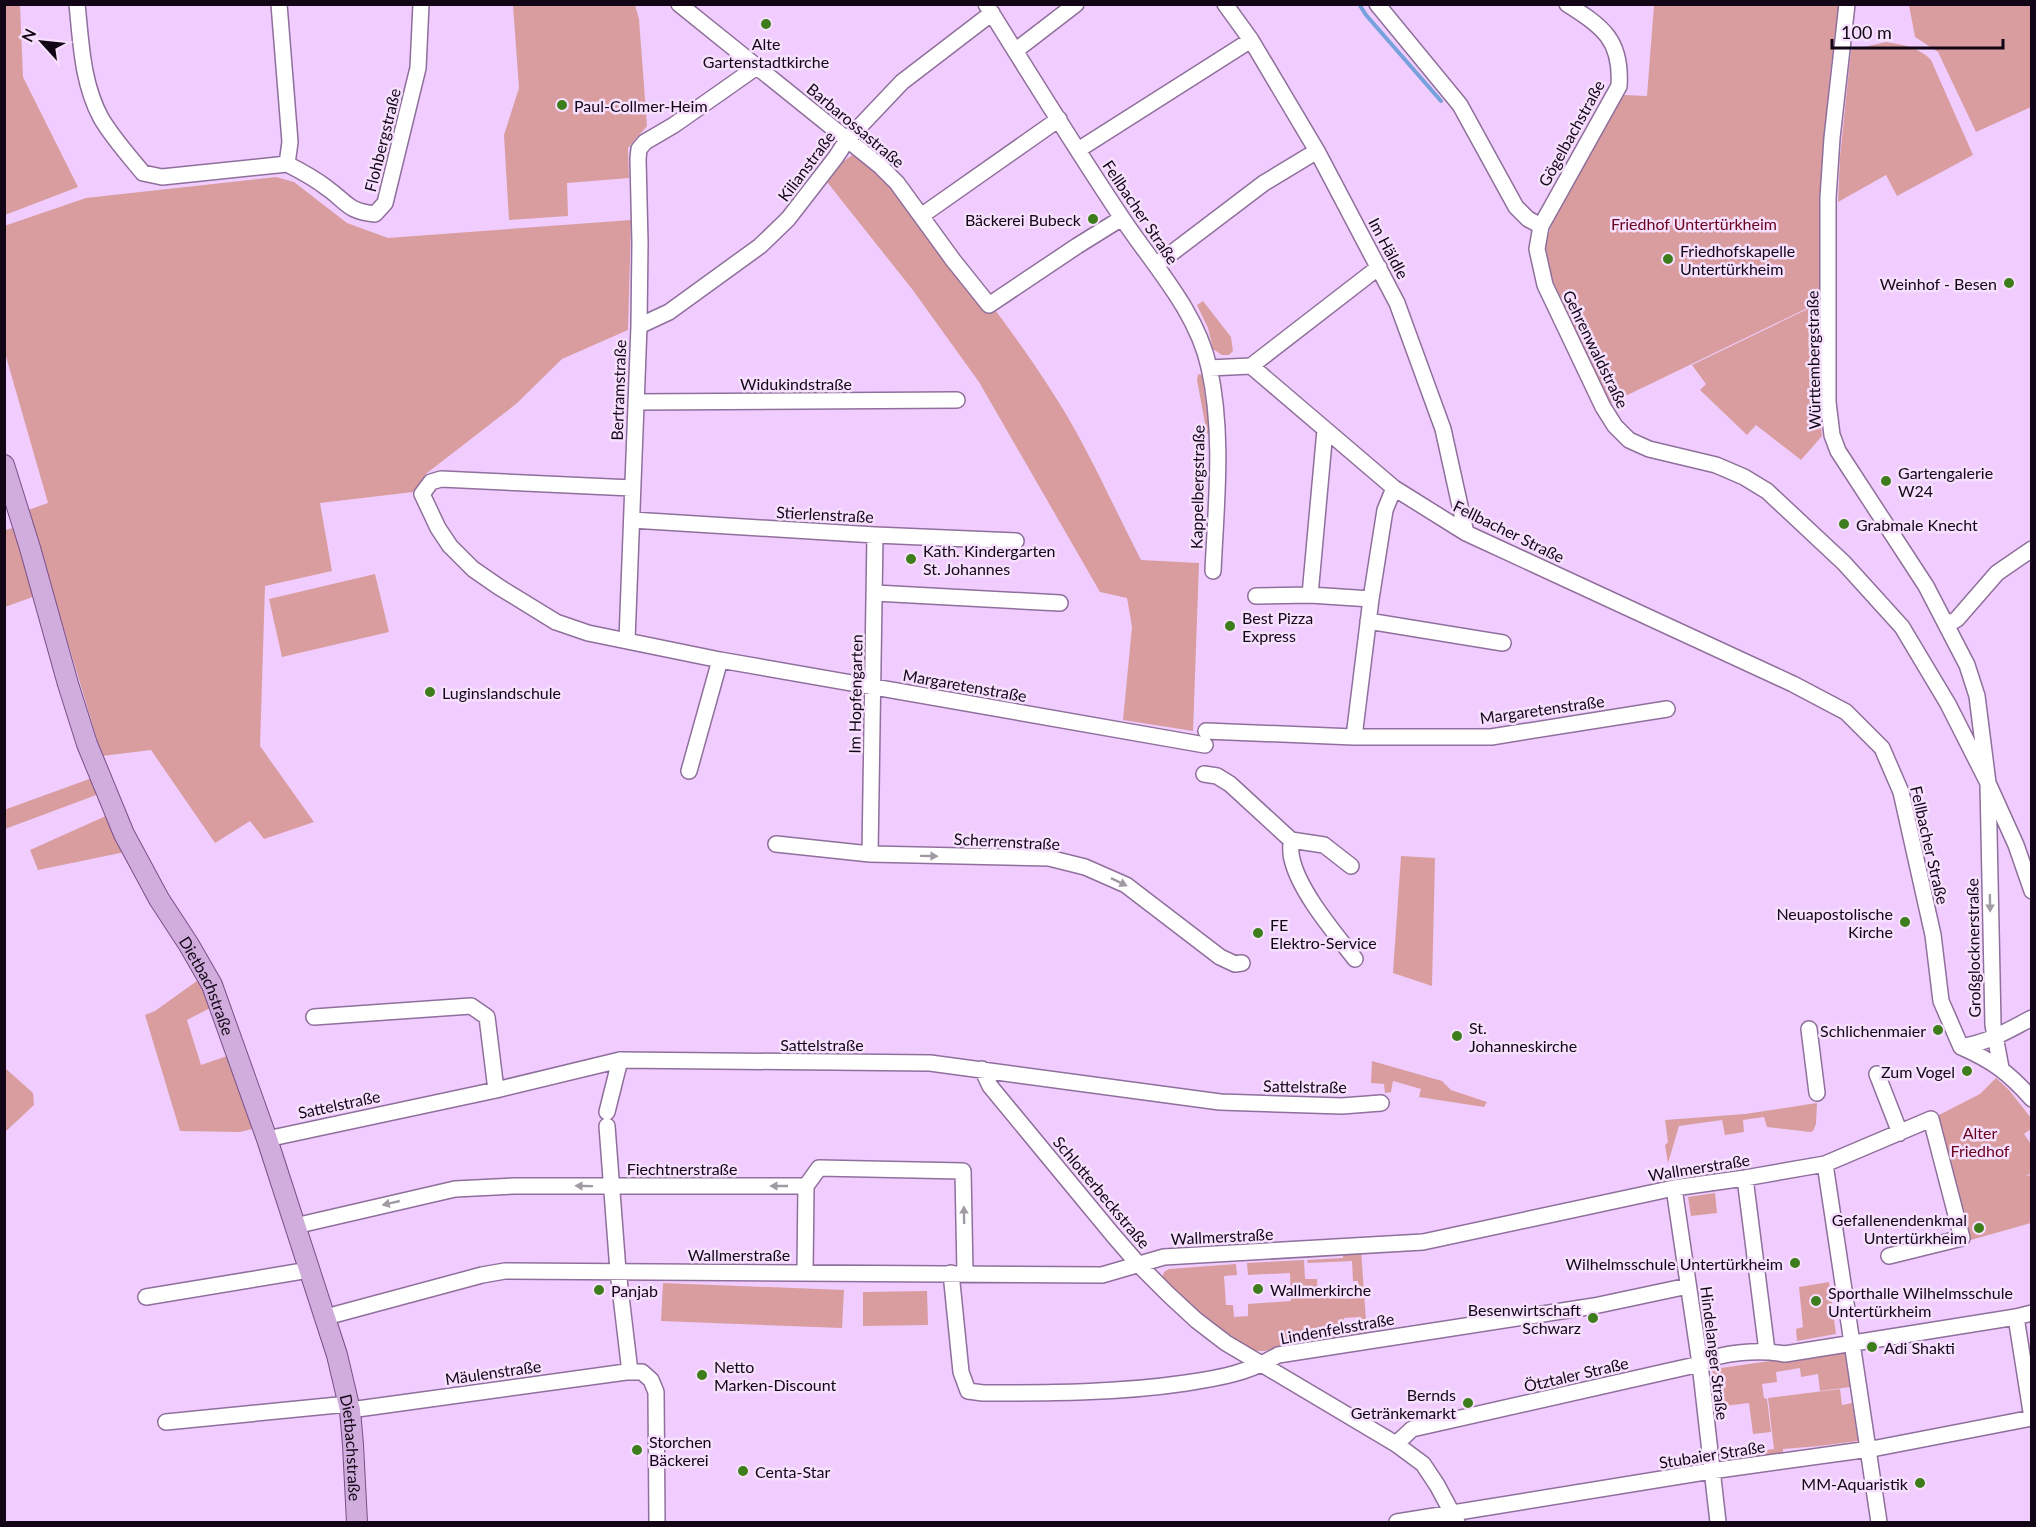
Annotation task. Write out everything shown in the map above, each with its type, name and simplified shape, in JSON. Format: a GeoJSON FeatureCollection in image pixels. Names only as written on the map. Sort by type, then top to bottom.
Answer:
{"type":"FeatureCollection","features":[{"type":"Feature","properties":{"kind":"main road","name":"Dietbachstraße"},"geometry":{"type":"LineString","coordinates":[[4,465],[87,744],[124,834],[159,899],[212,985],[267,1139],[337,1355],[349,1407],[357,1522]]}},
{"type":"Feature","properties":{"kind":"street"},"geometry":{"type":"LineString","coordinates":[[77,4],[88,84],[101,118],[143,173],[162,177],[287,164],[289,133],[279,4]]}},
{"type":"Feature","properties":{"kind":"street","name":"Flohbergstraße"},"geometry":{"type":"LineString","coordinates":[[287,164],[309,175],[330,190],[346,206],[361,213],[375,214],[385,203],[418,68],[421,4]]}},
{"type":"Feature","properties":{"kind":"street","name":"Barbarossastraße"},"geometry":{"type":"LineString","coordinates":[[679,4],[880,166],[897,183],[989,305],[1122,218]]}},
{"type":"Feature","properties":{"kind":"street"},"geometry":{"type":"LineString","coordinates":[[1015,51],[1076,4]]}},
{"type":"Feature","properties":{"kind":"street","name":"Im Häldle"},"geometry":{"type":"LineString","coordinates":[[1225,4],[1251,40],[1317,151],[1397,303],[1443,429],[1466,533]]}},
{"type":"Feature","properties":{"kind":"street"},"geometry":{"type":"LineString","coordinates":[[1377,4],[1460,105],[1516,207],[1528,219],[1541,225]]}},
{"type":"Feature","properties":{"kind":"street","name":"Gögelbachstraße"},"geometry":{"type":"LineString","coordinates":[[1541,225],[1619,86],[1620,67],[1609,36],[1567,4]]}},
{"type":"Feature","properties":{"kind":"street","name":"Württembergstraße"},"geometry":{"type":"LineString","coordinates":[[1847,4],[1831,147],[1828,198],[1828,384],[1832,435],[1848,469],[1891,530],[1926,586],[1967,665],[1977,696],[1988,783]]}},
{"type":"Feature","properties":{"kind":"street","name":"Fellbacher Straße"},"geometry":{"type":"LineString","coordinates":[[989,9],[1122,218],[1185,308],[1197,331],[1209,368]]}},
{"type":"Feature","properties":{"kind":"street","name":"Kilianstraße"},"geometry":{"type":"LineString","coordinates":[[639,326],[669,312],[759,246],[788,219],[847,140],[902,82],[989,9]]}},
{"type":"Feature","properties":{"kind":"street"},"geometry":{"type":"LineString","coordinates":[[1078,150],[1251,40]]}},
{"type":"Feature","properties":{"kind":"street","name":"Bertramstraße"},"geometry":{"type":"LineString","coordinates":[[627,640],[639,326],[639,149],[645,142],[675,125],[758,66]]}},
{"type":"Feature","properties":{"kind":"street"},"geometry":{"type":"LineString","coordinates":[[921,216],[1059,119]]}},
{"type":"Feature","properties":{"kind":"street"},"geometry":{"type":"LineString","coordinates":[[1156,265],[1264,183],[1317,151]]}},
{"type":"Feature","properties":{"kind":"street","name":"Gehrenwaldstraße"},"geometry":{"type":"LineString","coordinates":[[1541,225],[1537,249],[1545,285],[1603,407],[1615,426],[1629,440],[1649,448],[1716,465],[1744,477],[1784,506],[1844,563],[1902,627],[1948,704],[1988,783],[2016,845],[2031,891]]}},
{"type":"Feature","properties":{"kind":"street"},"geometry":{"type":"LineString","coordinates":[[1209,368],[1251,366],[1379,267]]}},
{"type":"Feature","properties":{"kind":"street","name":"Fellbacher Straße"},"geometry":{"type":"LineString","coordinates":[[1251,366],[1394,488],[1466,533],[1793,684],[1846,712],[1882,748],[1901,792],[1933,934],[1941,1001],[1962,1047]]}},
{"type":"Feature","properties":{"kind":"street","name":"Kappelbergstraße"},"geometry":{"type":"LineString","coordinates":[[1209,368],[1216,414],[1218,453],[1213,571]]}},
{"type":"Feature","properties":{"kind":"street","name":"Widukindstraße"},"geometry":{"type":"LineString","coordinates":[[636,402],[957,400]]}},
{"type":"Feature","properties":{"kind":"street"},"geometry":{"type":"LineString","coordinates":[[1310,595],[1325,430]]}},
{"type":"Feature","properties":{"kind":"street","name":"Margaretenstraße"},"geometry":{"type":"LineString","coordinates":[[632,488],[441,479],[431,482],[422,494],[438,528],[450,546],[473,569],[556,622],[588,633],[720,660],[872,687],[1205,738],[1491,737],[1667,709]]}},
{"type":"Feature","properties":{"kind":"street"},"geometry":{"type":"LineString","coordinates":[[1354,737],[1371,599],[1385,510],[1394,488]]}},
{"type":"Feature","properties":{"kind":"street","name":"Stierlenstraße"},"geometry":{"type":"LineString","coordinates":[[632,520],[1016,541]]}},
{"type":"Feature","properties":{"kind":"street","name":"Im Hopfengarten"},"geometry":{"type":"LineString","coordinates":[[870,854],[875,535]]}},
{"type":"Feature","properties":{"kind":"street"},"geometry":{"type":"LineString","coordinates":[[1947,625],[1957,619],[1997,573],[2031,549]]}},
{"type":"Feature","properties":{"kind":"street"},"geometry":{"type":"LineString","coordinates":[[875,593],[1060,603]]}},
{"type":"Feature","properties":{"kind":"street"},"geometry":{"type":"LineString","coordinates":[[1257,596],[1310,595],[1371,599]]}},
{"type":"Feature","properties":{"kind":"street"},"geometry":{"type":"LineString","coordinates":[[1368,621],[1503,643]]}},
{"type":"Feature","properties":{"kind":"street"},"geometry":{"type":"LineString","coordinates":[[689,771],[720,660]]}},
{"type":"Feature","properties":{"kind":"street"},"geometry":{"type":"LineString","coordinates":[[1948,704],[1961,706],[1977,696]]}},
{"type":"Feature","properties":{"kind":"street","name":"Gehrenwaldstraße"},"geometry":{"type":"LineString","coordinates":[[1948,704],[1973,729],[1982,731]]}},
{"type":"Feature","properties":{"kind":"street"},"geometry":{"type":"LineString","coordinates":[[1204,774],[1217,776],[1230,784],[1291,840],[1324,845],[1351,866]]}},
{"type":"Feature","properties":{"kind":"street","name":"Großglocknerstraße"},"geometry":{"type":"LineString","coordinates":[[1988,783],[1993,1025],[2001,1068]]}},
{"type":"Feature","properties":{"kind":"street"},"geometry":{"type":"LineString","coordinates":[[1988,844],[1995,838],[2004,837],[2016,845]]}},
{"type":"Feature","properties":{"kind":"street"},"geometry":{"type":"LineString","coordinates":[[1291,840],[1292,858],[1303,886],[1354,959]]}},
{"type":"Feature","properties":{"kind":"street","name":"Scherrenstraße"},"geometry":{"type":"LineString","coordinates":[[776,844],[870,854],[1049,858],[1085,867],[1126,885],[1220,957],[1235,964],[1242,963]]}},
{"type":"Feature","properties":{"kind":"street"},"geometry":{"type":"LineString","coordinates":[[314,1017],[471,1006],[487,1017],[496,1090]]}},
{"type":"Feature","properties":{"kind":"street"},"geometry":{"type":"LineString","coordinates":[[1962,1047],[1995,1038],[2031,1018]]}},
{"type":"Feature","properties":{"kind":"street"},"geometry":{"type":"LineString","coordinates":[[1809,1029],[1817,1093]]}},
{"type":"Feature","properties":{"kind":"street"},"geometry":{"type":"LineString","coordinates":[[1962,1047],[2001,1068],[2031,1099]]}},
{"type":"Feature","properties":{"kind":"street"},"geometry":{"type":"LineString","coordinates":[[620,1060],[607,1119],[618,1271],[636,1372],[651,1380],[656,1392],[657,1522]]}},
{"type":"Feature","properties":{"kind":"street","name":"Sattelstraße"},"geometry":{"type":"LineString","coordinates":[[267,1139],[496,1090],[620,1060],[930,1063],[1220,1102],[1342,1106],[1382,1103]]}},
{"type":"Feature","properties":{"kind":"street","name":"Schlotterbeckstraße"},"geometry":{"type":"LineString","coordinates":[[982,1069],[990,1086],[1139,1265],[1196,1320],[1226,1343],[1396,1444],[1423,1464],[1455,1518]]}},
{"type":"Feature","properties":{"kind":"street"},"geometry":{"type":"LineString","coordinates":[[1877,1074],[1900,1133]]}},
{"type":"Feature","properties":{"kind":"street","name":"Wallmerstraße"},"geometry":{"type":"LineString","coordinates":[[326,1317],[505,1270],[1102,1275],[1164,1257],[1423,1242],[1674,1188],[1826,1164],[1930,1119],[1962,1238],[1890,1256]]}},
{"type":"Feature","properties":{"kind":"street"},"geometry":{"type":"LineString","coordinates":[[1826,1164],[1879,1522]]}},
{"type":"Feature","properties":{"kind":"street"},"geometry":{"type":"LineString","coordinates":[[805,1272],[806,1186],[819,1168],[963,1171],[958,1273]]}},
{"type":"Feature","properties":{"kind":"street"},"geometry":{"type":"LineString","coordinates":[[1746,1178],[1767,1351]]}},
{"type":"Feature","properties":{"kind":"street","name":"Fiechtnerstraße"},"geometry":{"type":"LineString","coordinates":[[295,1226],[455,1189],[515,1186],[806,1186]]}},
{"type":"Feature","properties":{"kind":"street","name":"Hindelanger Straße"},"geometry":{"type":"LineString","coordinates":[[1674,1188],[1700,1364],[1718,1522]]}},
{"type":"Feature","properties":{"kind":"street"},"geometry":{"type":"LineString","coordinates":[[146,1297],[309,1270]]}},
{"type":"Feature","properties":{"kind":"street","name":"Lindenfelsstraße"},"geometry":{"type":"LineString","coordinates":[[958,1273],[961,1372],[968,1391],[983,1393],[1089,1392],[1161,1387],[1229,1377],[1262,1365],[1278,1356],[1594,1305],[1688,1286]]}},
{"type":"Feature","properties":{"kind":"street","name":"Ötztaler Straße"},"geometry":{"type":"LineString","coordinates":[[1396,1444],[1412,1429],[1700,1364],[1711,1357],[1767,1351],[1785,1354],[2031,1313]]}},
{"type":"Feature","properties":{"kind":"street"},"geometry":{"type":"LineString","coordinates":[[2016,1317],[2031,1418]]}},
{"type":"Feature","properties":{"kind":"street","name":"Mäulenstraße"},"geometry":{"type":"LineString","coordinates":[[166,1422],[349,1407],[636,1372]]}},
{"type":"Feature","properties":{"kind":"street","name":"Stubaier Straße"},"geometry":{"type":"LineString","coordinates":[[1396,1522],[1455,1518],[1711,1471],[1916,1441],[2031,1418]]}},
{"type":"Feature","properties":{"kind":"green space"},"geometry":{"type":"Polygon","coordinates":[[[5,4],[20,5],[23,77],[78,187],[5,215],[5,4]]]}},
{"type":"Feature","properties":{"kind":"green space"},"geometry":{"type":"Polygon","coordinates":[[[513,5],[635,5],[639,19],[647,126],[628,148],[629,178],[567,183],[568,216],[509,220],[504,135],[519,88],[513,5]]]}},
{"type":"Feature","properties":{"kind":"green space","name":"Friedhof Untertürkheim"},"geometry":{"type":"Polygon","coordinates":[[[1654,5],[1839,5],[1824,153],[1820,302],[1611,403],[1545,265],[1546,242],[1553,220],[1624,95],[1647,96],[1654,5]]]}},
{"type":"Feature","properties":{"kind":"green space"},"geometry":{"type":"Polygon","coordinates":[[[1909,5],[2031,5],[2031,107],[1976,132],[1938,52],[1915,37],[1909,5]]]}},
{"type":"Feature","properties":{"kind":"green space"},"geometry":{"type":"Polygon","coordinates":[[[1886,42],[1916,49],[1931,60],[1973,155],[1897,196],[1886,175],[1838,202],[1840,157],[1851,50],[1886,42]]]}},
{"type":"Feature","properties":{"kind":"green space"},"geometry":{"type":"Polygon","coordinates":[[[855,153],[880,166],[967,274],[1030,358],[1074,429],[1141,560],[1199,563],[1193,731],[1123,720],[1132,627],[1127,598],[1100,592],[979,382],[912,289],[827,182],[844,161],[855,153]]]}},
{"type":"Feature","properties":{"kind":"green space"},"geometry":{"type":"Polygon","coordinates":[[[276,177],[294,182],[347,223],[388,238],[631,220],[628,330],[562,359],[516,404],[427,473],[413,492],[320,503],[332,571],[265,586],[260,746],[314,822],[264,839],[250,821],[215,843],[151,750],[102,756],[28,510],[48,503],[5,353],[4,226],[86,198],[276,177]]]}},
{"type":"Feature","properties":{"kind":"green space"},"geometry":{"type":"Polygon","coordinates":[[[1203,301],[1231,337],[1233,351],[1229,355],[1222,355],[1213,349],[1208,328],[1197,305],[1203,301]]]}},
{"type":"Feature","properties":{"kind":"green space"},"geometry":{"type":"Polygon","coordinates":[[[1820,303],[1818,403],[1822,436],[1801,460],[1756,425],[1747,435],[1700,390],[1706,384],[1692,365],[1820,303]]]}},
{"type":"Feature","properties":{"kind":"green space"},"geometry":{"type":"Polygon","coordinates":[[[1198,374],[1202,375],[1210,433],[1207,434],[1197,380],[1198,374]]]}},
{"type":"Feature","properties":{"kind":"green space"},"geometry":{"type":"Polygon","coordinates":[[[17,527],[38,595],[5,607],[5,530],[17,527]]]}},
{"type":"Feature","properties":{"kind":"green space"},"geometry":{"type":"Polygon","coordinates":[[[375,574],[389,632],[282,657],[269,599],[375,574]]]}},
{"type":"Feature","properties":{"kind":"green space"},"geometry":{"type":"Polygon","coordinates":[[[92,778],[99,794],[5,829],[4,810],[92,778]]]}},
{"type":"Feature","properties":{"kind":"green space"},"geometry":{"type":"Polygon","coordinates":[[[108,815],[125,852],[38,870],[30,850],[108,815]]]}},
{"type":"Feature","properties":{"kind":"green space"},"geometry":{"type":"Polygon","coordinates":[[[1401,856],[1435,858],[1432,986],[1393,973],[1401,856]]]}},
{"type":"Feature","properties":{"kind":"green space"},"geometry":{"type":"Polygon","coordinates":[[[201,978],[212,1007],[187,1020],[201,1065],[230,1055],[252,1129],[240,1132],[180,1131],[145,1015],[155,1011],[201,978]]]}},
{"type":"Feature","properties":{"kind":"green space"},"geometry":{"type":"Polygon","coordinates":[[[1372,1061],[1442,1081],[1451,1090],[1487,1102],[1484,1107],[1419,1097],[1421,1089],[1393,1081],[1391,1092],[1385,1093],[1384,1084],[1371,1083],[1372,1061]]]}},
{"type":"Feature","properties":{"kind":"green space"},"geometry":{"type":"Polygon","coordinates":[[[5,1068],[33,1093],[34,1105],[5,1132],[5,1068]]]}},
{"type":"Feature","properties":{"kind":"green space","name":"Alter Friedhof"},"geometry":{"type":"Polygon","coordinates":[[[1996,1078],[2009,1090],[2031,1118],[2031,1129],[2024,1134],[2031,1144],[2031,1173],[2026,1176],[2031,1175],[2031,1223],[1967,1241],[1935,1117],[1980,1094],[1996,1078]]]}},
{"type":"Feature","properties":{"kind":"green space"},"geometry":{"type":"Polygon","coordinates":[[[1817,1103],[1816,1124],[1810,1132],[1767,1127],[1764,1117],[1743,1120],[1744,1132],[1725,1135],[1722,1120],[1679,1126],[1668,1163],[1665,1120],[1745,1114],[1817,1103]]]}},
{"type":"Feature","properties":{"kind":"green space"},"geometry":{"type":"Polygon","coordinates":[[[1715,1193],[1717,1213],[1691,1216],[1688,1197],[1715,1193]]]}},
{"type":"Feature","properties":{"kind":"green space"},"geometry":{"type":"Polygon","coordinates":[[[1361,1249],[1367,1335],[1360,1336],[1359,1317],[1344,1318],[1343,1338],[1264,1351],[1252,1350],[1224,1335],[1162,1278],[1164,1272],[1169,1269],[1236,1264],[1237,1275],[1224,1276],[1226,1305],[1233,1305],[1234,1317],[1248,1316],[1248,1304],[1291,1301],[1290,1273],[1248,1275],[1247,1263],[1304,1260],[1305,1279],[1317,1279],[1318,1296],[1343,1295],[1344,1299],[1358,1298],[1358,1281],[1353,1281],[1352,1261],[1308,1263],[1307,1260],[1343,1258],[1343,1251],[1361,1249]]]}},
{"type":"Feature","properties":{"kind":"green space","name":"Sporthalle Wilhelmsschule Untertürkheim"},"geometry":{"type":"Polygon","coordinates":[[[1829,1282],[1836,1334],[1797,1341],[1796,1329],[1803,1327],[1799,1287],[1829,1282]]]}},
{"type":"Feature","properties":{"kind":"green space"},"geometry":{"type":"Polygon","coordinates":[[[663,1283],[844,1290],[842,1328],[661,1321],[663,1283]]]}},
{"type":"Feature","properties":{"kind":"green space"},"geometry":{"type":"Polygon","coordinates":[[[927,1291],[928,1325],[863,1326],[863,1292],[927,1291]]]}},
{"type":"Feature","properties":{"kind":"green space"},"geometry":{"type":"Polygon","coordinates":[[[1845,1350],[1850,1387],[1820,1391],[1818,1374],[1801,1377],[1800,1368],[1776,1372],[1777,1382],[1762,1384],[1764,1398],[1767,1399],[1771,1432],[1753,1434],[1749,1403],[1716,1407],[1711,1357],[1719,1356],[1721,1368],[1845,1350]]]}},
{"type":"Feature","properties":{"kind":"green space"},"geometry":{"type":"Polygon","coordinates":[[[1840,1389],[1842,1405],[1852,1403],[1858,1441],[1783,1449],[1783,1455],[1747,1460],[1746,1452],[1774,1449],[1768,1398],[1840,1389]]]}},
{"type":"Feature","properties":{"kind":"waterway"},"geometry":{"type":"LineString","coordinates":[[1359,4],[1441,101]]}},
{"type":"Feature","properties":{"kind":"place","name":"Alte Gartenstadtkirche"},"geometry":{"type":"Point","coordinates":[766,24]}},
{"type":"Feature","properties":{"kind":"place","name":"Paul-Collmer-Heim"},"geometry":{"type":"Point","coordinates":[562,105]}},
{"type":"Feature","properties":{"kind":"place","name":"Bäckerei Bubeck"},"geometry":{"type":"Point","coordinates":[1093,219]}},
{"type":"Feature","properties":{"kind":"place","name":"Friedhofskapelle Untertürkheim"},"geometry":{"type":"Point","coordinates":[1668,259]}},
{"type":"Feature","properties":{"kind":"place","name":"Weinhof - Besen"},"geometry":{"type":"Point","coordinates":[2009,283]}},
{"type":"Feature","properties":{"kind":"place","name":"Gartengalerie W24"},"geometry":{"type":"Point","coordinates":[1886,481]}},
{"type":"Feature","properties":{"kind":"place","name":"Grabmale Knecht"},"geometry":{"type":"Point","coordinates":[1844,524]}},
{"type":"Feature","properties":{"kind":"place","name":"Kath. Kindergarten St. Johannes"},"geometry":{"type":"Point","coordinates":[911,559]}},
{"type":"Feature","properties":{"kind":"place","name":"Best Pizza Express"},"geometry":{"type":"Point","coordinates":[1230,626]}},
{"type":"Feature","properties":{"kind":"place","name":"Luginslandschule"},"geometry":{"type":"Point","coordinates":[430,692]}},
{"type":"Feature","properties":{"kind":"place","name":"Neuapostolische Kirche"},"geometry":{"type":"Point","coordinates":[1905,922]}},
{"type":"Feature","properties":{"kind":"place","name":"FE Elektro-Service"},"geometry":{"type":"Point","coordinates":[1258,933]}},
{"type":"Feature","properties":{"kind":"place","name":"Schlichenmaier"},"geometry":{"type":"Point","coordinates":[1938,1030]}},
{"type":"Feature","properties":{"kind":"place","name":"St. Johanneskirche"},"geometry":{"type":"Point","coordinates":[1457,1036]}},
{"type":"Feature","properties":{"kind":"place","name":"Zum Vogel"},"geometry":{"type":"Point","coordinates":[1967,1071]}},
{"type":"Feature","properties":{"kind":"place","name":"Gefallenendenkmal Untertürkheim"},"geometry":{"type":"Point","coordinates":[1979,1228]}},
{"type":"Feature","properties":{"kind":"place","name":"Wilhelmsschule Untertürkheim"},"geometry":{"type":"Point","coordinates":[1795,1263]}},
{"type":"Feature","properties":{"kind":"place","name":"Wallmerkirche"},"geometry":{"type":"Point","coordinates":[1258,1289]}},
{"type":"Feature","properties":{"kind":"place","name":"Panjab"},"geometry":{"type":"Point","coordinates":[599,1290]}},
{"type":"Feature","properties":{"kind":"place","name":"Sporthalle Wilhelmsschule Untertürkheim"},"geometry":{"type":"Point","coordinates":[1816,1301]}},
{"type":"Feature","properties":{"kind":"place","name":"Besenwirtschaft Schwarz"},"geometry":{"type":"Point","coordinates":[1593,1318]}},
{"type":"Feature","properties":{"kind":"place","name":"Adi Shakti"},"geometry":{"type":"Point","coordinates":[1872,1347]}},
{"type":"Feature","properties":{"kind":"place","name":"Netto Marken-Discount"},"geometry":{"type":"Point","coordinates":[702,1375]}},
{"type":"Feature","properties":{"kind":"place","name":"Bernds Getränkemarkt"},"geometry":{"type":"Point","coordinates":[1468,1403]}},
{"type":"Feature","properties":{"kind":"place","name":"Storchen Bäckerei"},"geometry":{"type":"Point","coordinates":[637,1450]}},
{"type":"Feature","properties":{"kind":"place","name":"Centa-Star"},"geometry":{"type":"Point","coordinates":[743,1471]}},
{"type":"Feature","properties":{"kind":"place","name":"MM-Aquaristik"},"geometry":{"type":"Point","coordinates":[1920,1483]}}]}
